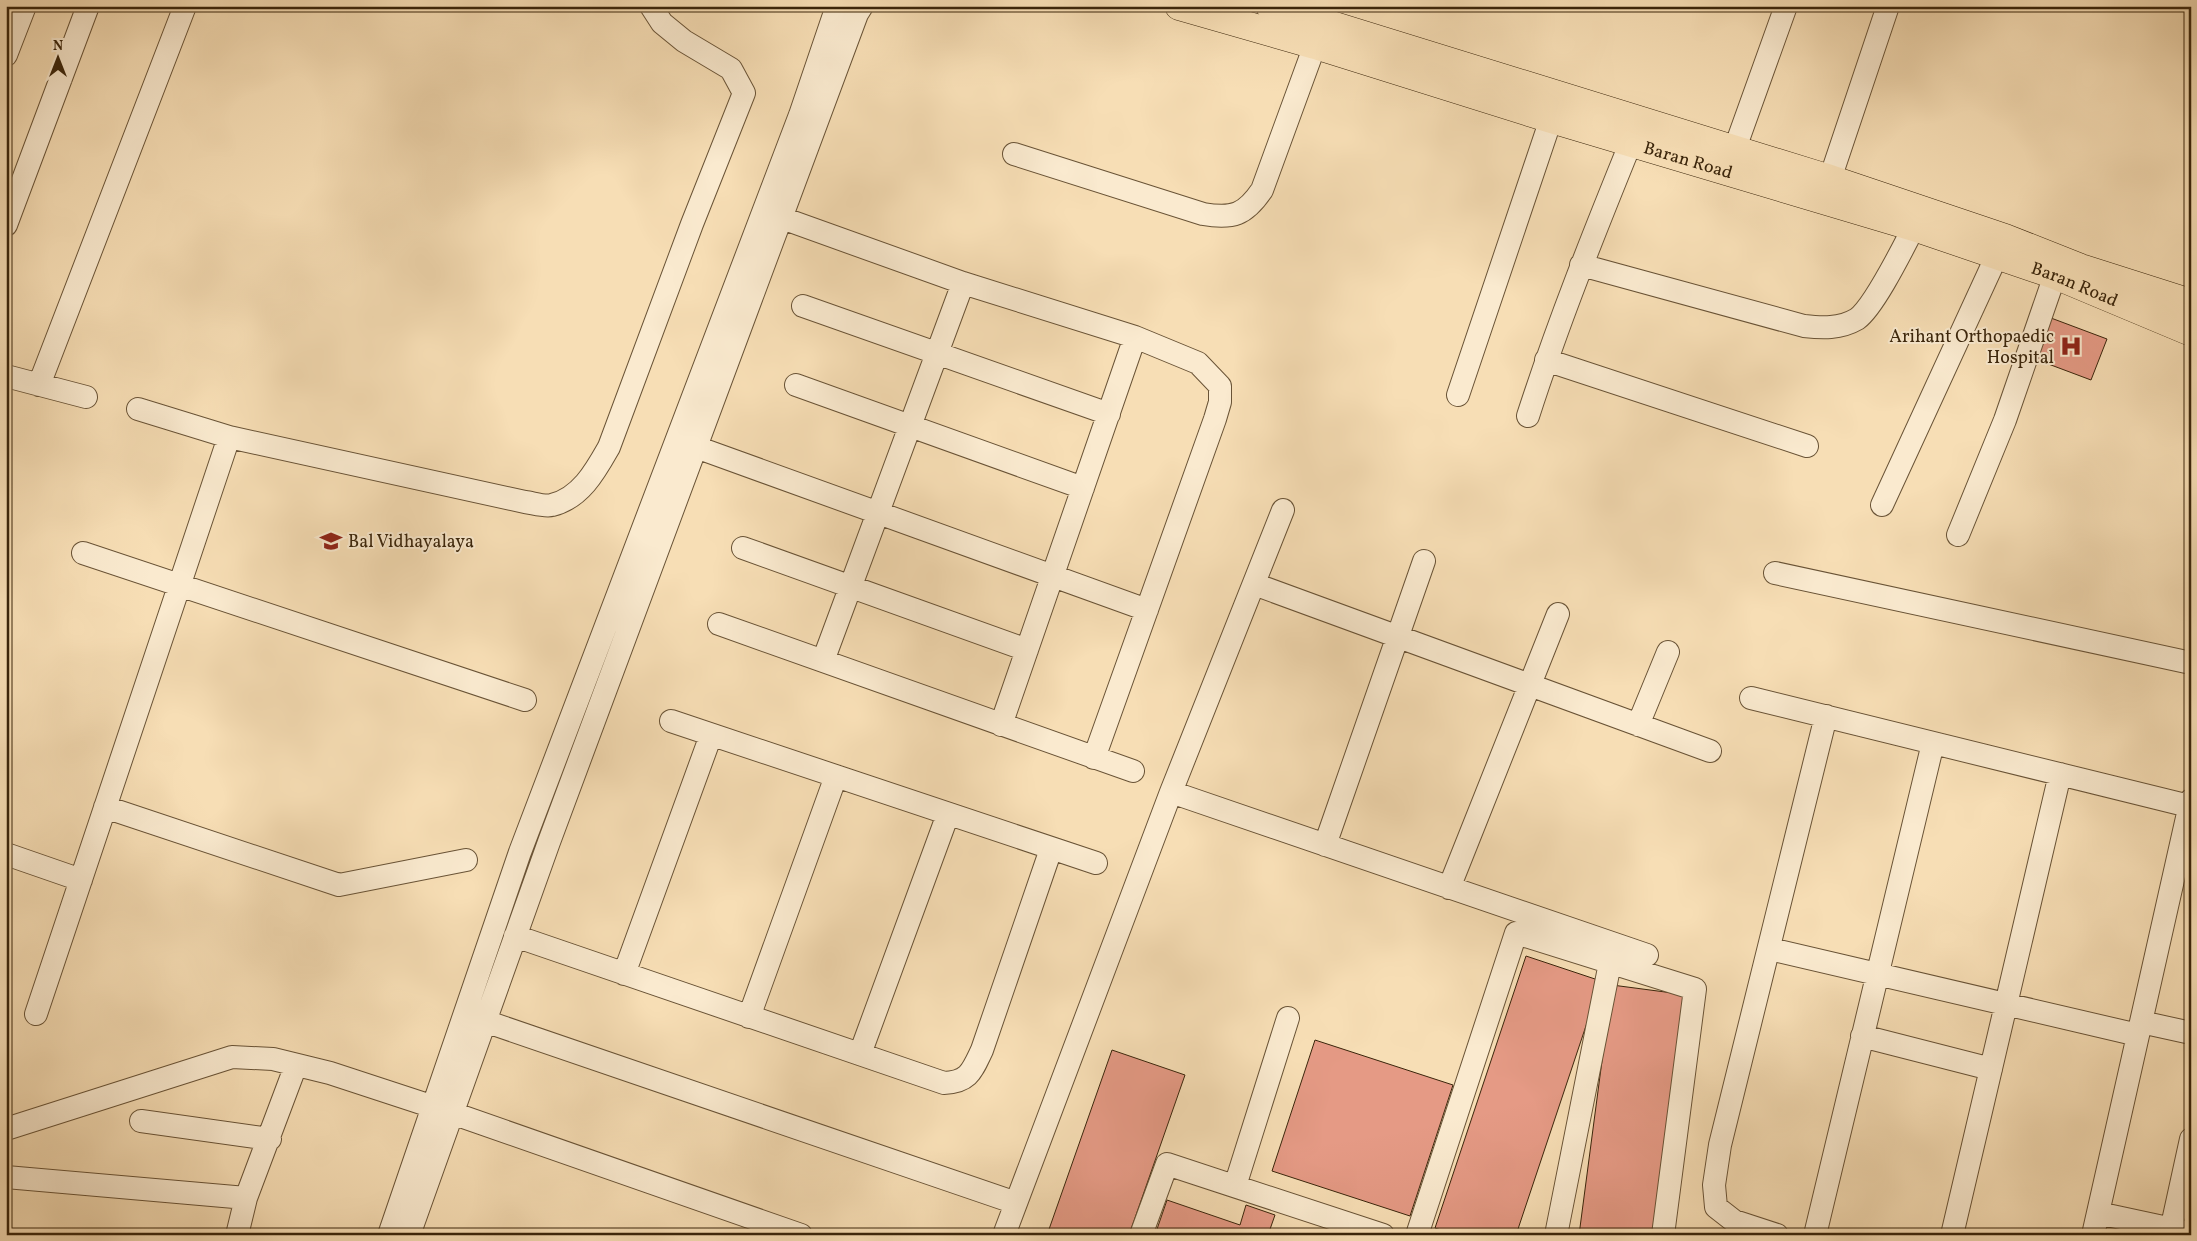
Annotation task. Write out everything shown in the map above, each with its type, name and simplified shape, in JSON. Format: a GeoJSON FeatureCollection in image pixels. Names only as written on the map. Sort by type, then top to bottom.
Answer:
{"type":"FeatureCollection","features":[{"type":"Feature","properties":{"kind":"main road","name":"Baran Road"},"geometry":{"type":"LineString","coordinates":[[1179,6],[1315,44],[1551,119],[1914,227],[2081,268],[2191,304]]}},
{"type":"Feature","properties":{"kind":"main road","name":"Baran Road"},"geometry":{"type":"LineString","coordinates":[[1270,6],[1650,122],[1734,151],[1830,179],[2001,247],[2055,275],[2191,332]]}},
{"type":"Feature","properties":{"kind":"street"},"geometry":{"type":"LineString","coordinates":[[6,55],[25,6]]}},
{"type":"Feature","properties":{"kind":"street"},"geometry":{"type":"LineString","coordinates":[[6,225],[88,6]]}},
{"type":"Feature","properties":{"kind":"street"},"geometry":{"type":"LineString","coordinates":[[39,385],[185,6]]}},
{"type":"Feature","properties":{"kind":"street"},"geometry":{"type":"LineString","coordinates":[[138,409],[229,437],[525,502],[551,506],[570,498],[592,476],[609,447],[692,224],[744,93],[731,69],[684,41],[662,23],[652,6]]}},
{"type":"Feature","properties":{"kind":"street"},"geometry":{"type":"LineString","coordinates":[[475,1017],[515,936],[696,447],[772,214],[800,115],[837,6]]}},
{"type":"Feature","properties":{"kind":"street"},"geometry":{"type":"LineString","coordinates":[[389,1235],[442,1110],[475,1017],[520,852],[675,439],[862,6]]}},
{"type":"Feature","properties":{"kind":"street"},"geometry":{"type":"LineString","coordinates":[[1734,151],[1786,6]]}},
{"type":"Feature","properties":{"kind":"street"},"geometry":{"type":"LineString","coordinates":[[1830,179],[1888,6]]}},
{"type":"Feature","properties":{"kind":"street"},"geometry":{"type":"LineString","coordinates":[[1014,154],[1203,214],[1221,217],[1239,214],[1253,204],[1262,190],[1315,44]]}},
{"type":"Feature","properties":{"kind":"street"},"geometry":{"type":"LineString","coordinates":[[1458,395],[1551,119]]}},
{"type":"Feature","properties":{"kind":"street"},"geometry":{"type":"LineString","coordinates":[[1528,416],[1546,360],[1581,265],[1631,142]]}},
{"type":"Feature","properties":{"kind":"street"},"geometry":{"type":"LineString","coordinates":[[772,214],[962,283],[1135,337],[1198,363],[1220,386],[1220,402],[1215,419],[1094,758]]}},
{"type":"Feature","properties":{"kind":"street"},"geometry":{"type":"LineString","coordinates":[[1581,265],[1804,326],[1830,328],[1857,319],[1878,292],[1914,227]]}},
{"type":"Feature","properties":{"kind":"street"},"geometry":{"type":"LineString","coordinates":[[1882,505],[2001,247]]}},
{"type":"Feature","properties":{"kind":"street"},"geometry":{"type":"LineString","coordinates":[[1958,535],[2004,420],[2055,275]]}},
{"type":"Feature","properties":{"kind":"street"},"geometry":{"type":"LineString","coordinates":[[823,661],[962,283]]}},
{"type":"Feature","properties":{"kind":"street"},"geometry":{"type":"LineString","coordinates":[[804,306],[1109,414]]}},
{"type":"Feature","properties":{"kind":"street"},"geometry":{"type":"LineString","coordinates":[[1001,725],[1135,337]]}},
{"type":"Feature","properties":{"kind":"street"},"geometry":{"type":"LineString","coordinates":[[1546,360],[1807,446]]}},
{"type":"Feature","properties":{"kind":"street"},"geometry":{"type":"LineString","coordinates":[[6,376],[86,398]]}},
{"type":"Feature","properties":{"kind":"street"},"geometry":{"type":"LineString","coordinates":[[796,385],[1083,488]]}},
{"type":"Feature","properties":{"kind":"street"},"geometry":{"type":"LineString","coordinates":[[36,1014],[229,437]]}},
{"type":"Feature","properties":{"kind":"street"},"geometry":{"type":"LineString","coordinates":[[675,439],[1146,610]]}},
{"type":"Feature","properties":{"kind":"street"},"geometry":{"type":"LineString","coordinates":[[1004,1235],[1171,792],[1283,510]]}},
{"type":"Feature","properties":{"kind":"street"},"geometry":{"type":"LineString","coordinates":[[743,548],[1027,650]]}},
{"type":"Feature","properties":{"kind":"street"},"geometry":{"type":"LineString","coordinates":[[83,554],[525,700]]}},
{"type":"Feature","properties":{"kind":"street"},"geometry":{"type":"LineString","coordinates":[[1325,845],[1424,561]]}},
{"type":"Feature","properties":{"kind":"street"},"geometry":{"type":"LineString","coordinates":[[1775,573],[2191,664]]}},
{"type":"Feature","properties":{"kind":"street"},"geometry":{"type":"LineString","coordinates":[[1254,584],[1710,751]]}},
{"type":"Feature","properties":{"kind":"street"},"geometry":{"type":"LineString","coordinates":[[1449,888],[1528,685],[1558,614]]}},
{"type":"Feature","properties":{"kind":"street"},"geometry":{"type":"LineString","coordinates":[[719,624],[1133,772]]}},
{"type":"Feature","properties":{"kind":"street"},"geometry":{"type":"LineString","coordinates":[[1638,725],[1668,652]]}},
{"type":"Feature","properties":{"kind":"street"},"geometry":{"type":"LineString","coordinates":[[1751,698],[2060,774],[2190,803],[2186,846],[2140,1029],[2093,1235]]}},
{"type":"Feature","properties":{"kind":"street"},"geometry":{"type":"LineString","coordinates":[[1777,1235],[1734,1221],[1716,1208],[1714,1185],[1720,1145],[1770,949],[1826,716]]}},
{"type":"Feature","properties":{"kind":"street"},"geometry":{"type":"LineString","coordinates":[[670,721],[1096,864]]}},
{"type":"Feature","properties":{"kind":"street"},"geometry":{"type":"LineString","coordinates":[[624,974],[711,734]]}},
{"type":"Feature","properties":{"kind":"street"},"geometry":{"type":"LineString","coordinates":[[1815,1235],[1932,743]]}},
{"type":"Feature","properties":{"kind":"street"},"geometry":{"type":"LineString","coordinates":[[1952,1235],[2060,774]]}},
{"type":"Feature","properties":{"kind":"street"},"geometry":{"type":"LineString","coordinates":[[750,1016],[836,776]]}},
{"type":"Feature","properties":{"kind":"street"},"geometry":{"type":"LineString","coordinates":[[1171,792],[1647,955]]}},
{"type":"Feature","properties":{"kind":"street"},"geometry":{"type":"LineString","coordinates":[[105,807],[339,885],[466,860]]}},
{"type":"Feature","properties":{"kind":"street"},"geometry":{"type":"LineString","coordinates":[[860,1054],[948,814]]}},
{"type":"Feature","properties":{"kind":"street"},"geometry":{"type":"LineString","coordinates":[[515,936],[944,1084],[959,1083],[972,1072],[982,1050],[1051,849]]}},
{"type":"Feature","properties":{"kind":"street"},"geometry":{"type":"LineString","coordinates":[[6,854],[81,880]]}},
{"type":"Feature","properties":{"kind":"street"},"geometry":{"type":"LineString","coordinates":[[1417,1235],[1516,933],[1695,990],[1663,1235]]}},
{"type":"Feature","properties":{"kind":"street"},"geometry":{"type":"LineString","coordinates":[[1770,949],[2006,1004],[2140,1029],[2191,1033]]}},
{"type":"Feature","properties":{"kind":"street"},"geometry":{"type":"LineString","coordinates":[[1556,1235],[1610,963]]}},
{"type":"Feature","properties":{"kind":"street"},"geometry":{"type":"LineString","coordinates":[[475,1017],[1016,1203]]}},
{"type":"Feature","properties":{"kind":"street"},"geometry":{"type":"LineString","coordinates":[[1235,1186],[1288,1018]]}},
{"type":"Feature","properties":{"kind":"street"},"geometry":{"type":"LineString","coordinates":[[1862,1036],[1991,1069]]}},
{"type":"Feature","properties":{"kind":"street"},"geometry":{"type":"LineString","coordinates":[[6,1129],[232,1057],[273,1059],[330,1073],[442,1110],[801,1235]]}},
{"type":"Feature","properties":{"kind":"street"},"geometry":{"type":"LineString","coordinates":[[236,1235],[246,1198],[270,1139],[296,1065]]}},
{"type":"Feature","properties":{"kind":"street"},"geometry":{"type":"LineString","coordinates":[[409,1235],[442,1110]]}},
{"type":"Feature","properties":{"kind":"street"},"geometry":{"type":"LineString","coordinates":[[141,1121],[270,1139]]}},
{"type":"Feature","properties":{"kind":"street"},"geometry":{"type":"LineString","coordinates":[[2098,1213],[2177,1232],[2191,1139]]}},
{"type":"Feature","properties":{"kind":"street"},"geometry":{"type":"LineString","coordinates":[[1141,1235],[1167,1164],[1383,1235]]}},
{"type":"Feature","properties":{"kind":"street"},"geometry":{"type":"LineString","coordinates":[[6,1177],[246,1198]]}},
{"type":"Feature","properties":{"kind":"building"},"geometry":{"type":"Polygon","coordinates":[[[2051,318],[2107,339],[2091,380],[2035,359],[2051,318]]]}},
{"type":"Feature","properties":{"kind":"building"},"geometry":{"type":"Polygon","coordinates":[[[1526,956],[1601,981],[1516,1235],[1456,1235],[1435,1228],[1526,956]]]}},
{"type":"Feature","properties":{"kind":"building"},"geometry":{"type":"Polygon","coordinates":[[[1612,985],[1688,995],[1657,1235],[1579,1235],[1612,985]]]}},
{"type":"Feature","properties":{"kind":"building"},"geometry":{"type":"Polygon","coordinates":[[[1315,1040],[1453,1085],[1410,1216],[1272,1171],[1315,1040]]]}},
{"type":"Feature","properties":{"kind":"building"},"geometry":{"type":"Polygon","coordinates":[[[1112,1050],[1185,1075],[1129,1235],[1047,1235],[1112,1050]]]}},
{"type":"Feature","properties":{"kind":"building"},"geometry":{"type":"Polygon","coordinates":[[[1167,1200],[1240,1225],[1246,1205],[1275,1215],[1268,1235],[1155,1235],[1167,1200]]]}},
{"type":"Feature","properties":{"kind":"place","name":"Arihant Orthopaedic Hospital"},"geometry":{"type":"Point","coordinates":[2071,346]}},
{"type":"Feature","properties":{"kind":"place","name":"Bal Vidhayalaya"},"geometry":{"type":"Point","coordinates":[331,541]}}]}
